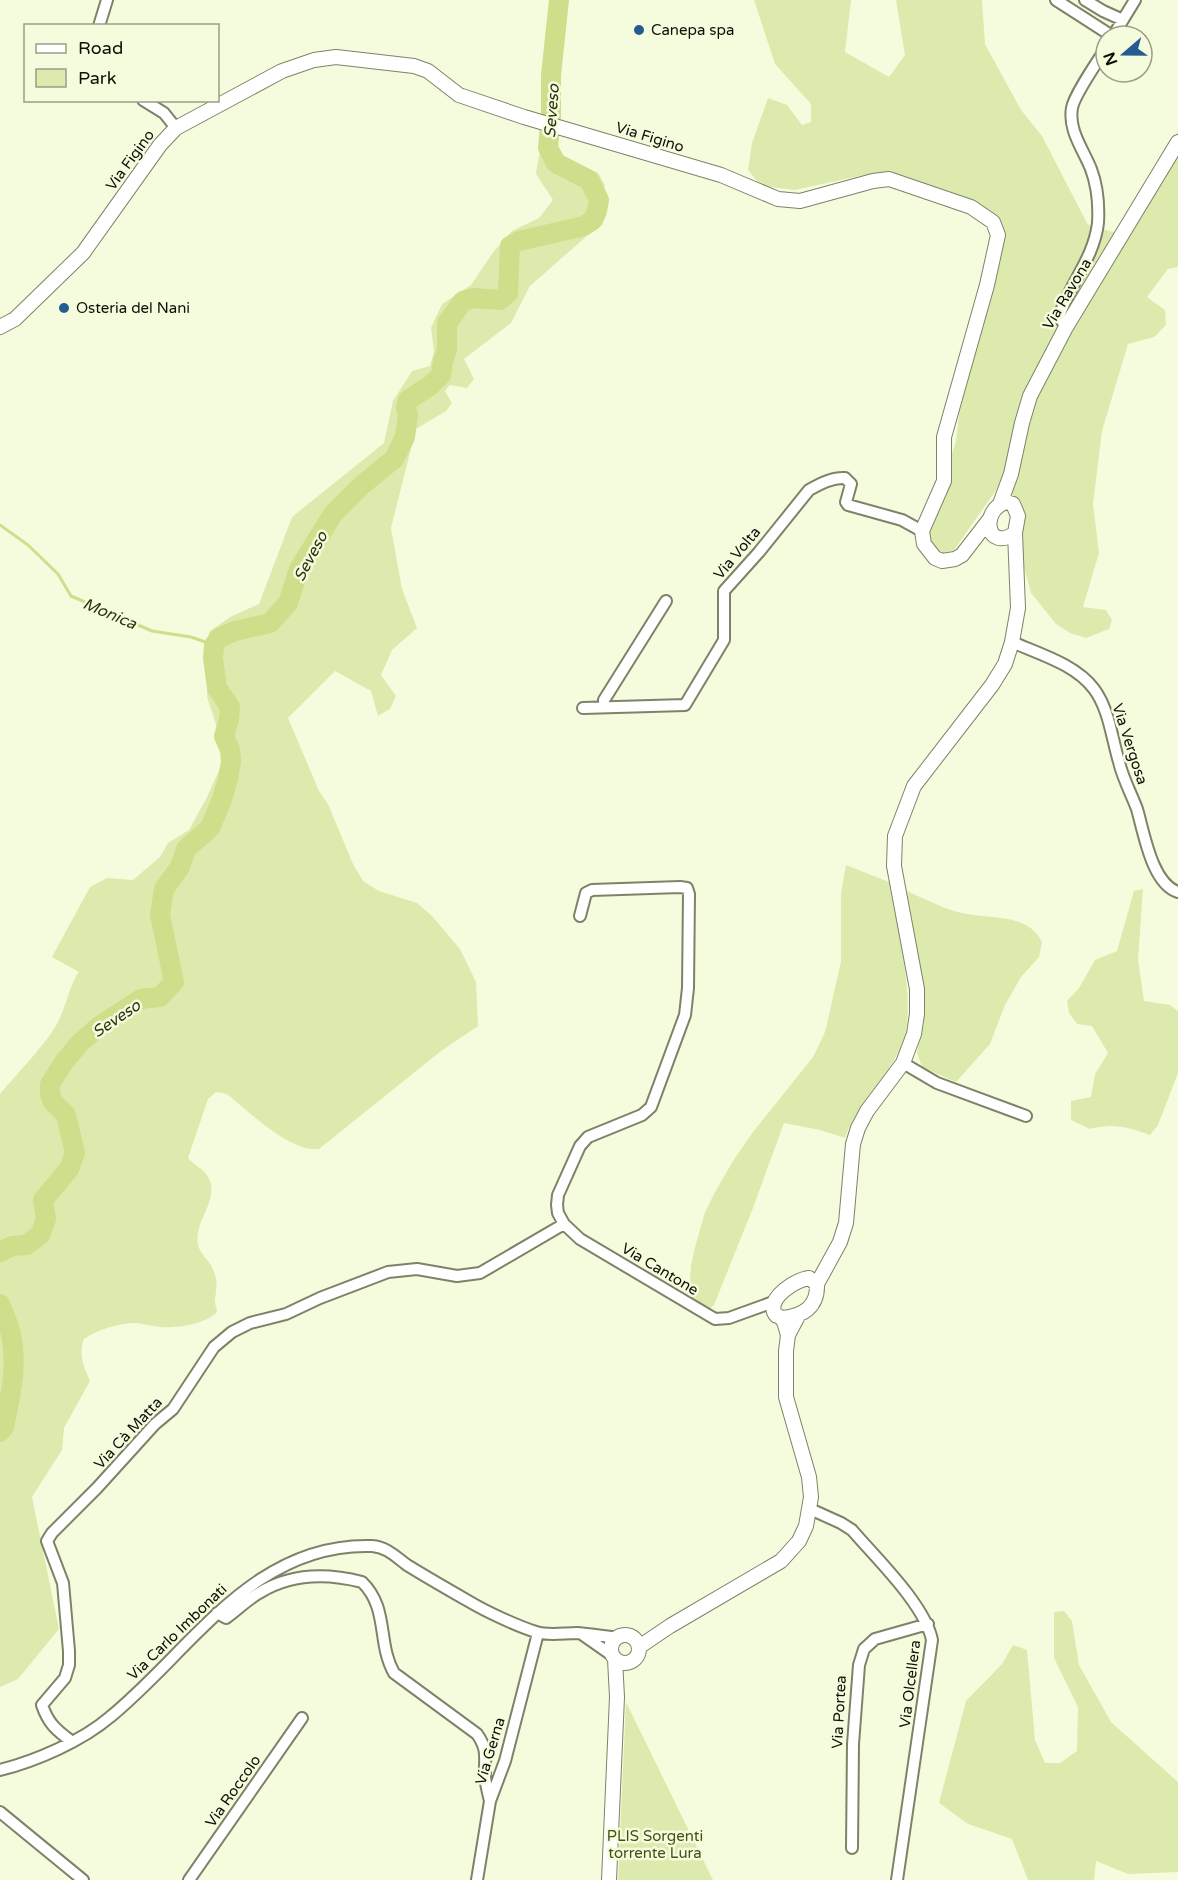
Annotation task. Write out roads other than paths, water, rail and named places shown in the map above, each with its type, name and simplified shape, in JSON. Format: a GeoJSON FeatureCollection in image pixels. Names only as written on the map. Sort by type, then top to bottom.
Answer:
{"type":"FeatureCollection","features":[{"type":"Feature","properties":{"kind":"street"},"geometry":{"type":"LineString","coordinates":[[100,24],[107,0]]}},
{"type":"Feature","properties":{"kind":"street"},"geometry":{"type":"LineString","coordinates":[[1056,0],[1094,24]]}},
{"type":"Feature","properties":{"kind":"street"},"geometry":{"type":"LineString","coordinates":[[1086,0],[1123,20]]}},
{"type":"Feature","properties":{"kind":"street"},"geometry":{"type":"LineString","coordinates":[[1120,24],[1135,0]]}},
{"type":"Feature","properties":{"kind":"street","name":"Via Figino"},"geometry":{"type":"LineString","coordinates":[[0,327],[15,319],[82,253],[160,145],[176,128],[282,70],[314,60],[336,57],[414,66],[428,71],[459,95],[566,130],[721,175],[778,199],[800,201],[873,181],[889,179],[971,207],[993,222],[998,235],[987,285],[944,437],[944,481],[922,531]]}},
{"type":"Feature","properties":{"kind":"street"},"geometry":{"type":"LineString","coordinates":[[1066,327],[1059,317],[1062,307],[1083,270],[1098,225],[1098,201],[1091,170],[1071,121],[1072,106],[1094,68]]}},
{"type":"Feature","properties":{"kind":"street"},"geometry":{"type":"LineString","coordinates":[[146,102],[164,113],[176,128]]}},
{"type":"Feature","properties":{"kind":"street","name":"Via Ravona"},"geometry":{"type":"LineString","coordinates":[[1007,504],[1011,474],[1030,396],[1066,327],[1178,142]]}},
{"type":"Feature","properties":{"kind":"street","name":"Via Volta"},"geometry":{"type":"LineString","coordinates":[[583,708],[686,705],[692,691],[720,650],[724,640],[724,591],[804,496],[816,486],[836,477],[845,478],[850,484],[846,502],[848,506],[902,520],[922,531]]}},
{"type":"Feature","properties":{"kind":"street"},"geometry":{"type":"LineString","coordinates":[[639,1647],[670,1626],[781,1561],[799,1541],[806,1526],[811,1497],[809,1477],[786,1397],[788,1335],[798,1316],[810,1308],[816,1300],[817,1284],[840,1242],[846,1223],[853,1144],[858,1128],[867,1111],[903,1063],[914,1034],[917,1014],[917,988],[894,866],[895,836],[914,786],[992,685],[1005,664],[1012,642],[1018,608],[1015,533],[1018,516],[1007,504],[993,510],[977,537],[962,555],[955,559],[942,561],[930,553],[924,544],[922,531]]}},
{"type":"Feature","properties":{"kind":"street"},"geometry":{"type":"LineString","coordinates":[[989,520],[991,533],[996,537],[1015,573]]}},
{"type":"Feature","properties":{"kind":"street"},"geometry":{"type":"LineString","coordinates":[[977,537],[1010,537],[1015,533]]}},
{"type":"Feature","properties":{"kind":"street"},"geometry":{"type":"LineString","coordinates":[[604,707],[604,700],[666,601]]}},
{"type":"Feature","properties":{"kind":"street","name":"Via Vergosa"},"geometry":{"type":"LineString","coordinates":[[1012,642],[1074,671],[1084,678],[1095,691],[1103,706],[1119,764],[1136,807],[1150,854],[1164,884],[1178,892]]}},
{"type":"Feature","properties":{"kind":"street","name":"Via Cantone"},"geometry":{"type":"LineString","coordinates":[[580,916],[586,893],[592,890],[687,888],[689,894],[688,988],[685,1015],[651,1107],[642,1115],[583,1141],[558,1195],[558,1213],[564,1224],[580,1239],[715,1319],[729,1318],[758,1307],[778,1310]]}},
{"type":"Feature","properties":{"kind":"street"},"geometry":{"type":"LineString","coordinates":[[903,1063],[938,1083],[1026,1116]]}},
{"type":"Feature","properties":{"kind":"street","name":"Via Cà Matta"},"geometry":{"type":"LineString","coordinates":[[71,1742],[52,1727],[42,1705],[65,1678],[69,1665],[63,1583],[47,1541],[155,1424],[173,1409],[214,1347],[232,1332],[249,1323],[286,1314],[320,1298],[388,1272],[417,1269],[457,1276],[480,1273],[564,1224]]}},
{"type":"Feature","properties":{"kind":"street"},"geometry":{"type":"LineString","coordinates":[[788,1335],[778,1310],[787,1288],[830,1258]]}},
{"type":"Feature","properties":{"kind":"street"},"geometry":{"type":"LineString","coordinates":[[803,1279],[809,1278],[817,1284]]}},
{"type":"Feature","properties":{"kind":"street"},"geometry":{"type":"LineString","coordinates":[[778,1310],[798,1316]]}},
{"type":"Feature","properties":{"kind":"street","name":"Via Olcellera"},"geometry":{"type":"LineString","coordinates":[[810,1509],[841,1522],[852,1530],[918,1607],[928,1624],[932,1640],[897,1880]]}},
{"type":"Feature","properties":{"kind":"street","name":"Via Carlo Imbonati"},"geometry":{"type":"LineString","coordinates":[[0,1770],[34,1759],[71,1742],[108,1719],[217,1613],[263,1578],[284,1566],[326,1551],[374,1546],[389,1551],[473,1604],[538,1633],[580,1633],[623,1637]]}},
{"type":"Feature","properties":{"kind":"street"},"geometry":{"type":"LineString","coordinates":[[217,1613],[226,1618],[258,1593],[285,1580],[320,1576],[344,1577],[362,1582],[368,1587],[379,1606],[388,1660],[394,1673],[477,1734],[481,1740],[487,1758],[485,1776],[490,1801]]}},
{"type":"Feature","properties":{"kind":"street","name":"Via Portea"},"geometry":{"type":"LineString","coordinates":[[852,1848],[853,1744],[859,1665],[864,1649],[875,1639],[928,1624]]}},
{"type":"Feature","properties":{"kind":"street"},"geometry":{"type":"LineString","coordinates":[[609,1880],[617,1697],[612,1646],[623,1637],[670,1626]]}},
{"type":"Feature","properties":{"kind":"street","name":"Via Gerna"},"geometry":{"type":"LineString","coordinates":[[477,1880],[480,1848],[490,1801],[506,1761],[538,1633]]}},
{"type":"Feature","properties":{"kind":"street"},"geometry":{"type":"LineString","coordinates":[[580,1633],[614,1658],[624,1663],[633,1661]]}},
{"type":"Feature","properties":{"kind":"street"},"geometry":{"type":"LineString","coordinates":[[617,1697],[633,1661],[637,1658],[639,1647],[636,1640],[623,1637]]}},
{"type":"Feature","properties":{"kind":"street","name":"Via Roccolo"},"geometry":{"type":"LineString","coordinates":[[189,1880],[302,1718]]}},
{"type":"Feature","properties":{"kind":"street"},"geometry":{"type":"LineString","coordinates":[[0,1812],[82,1880]]}},
{"type":"Feature","properties":{"kind":"waterway","name":"Seveso"},"geometry":{"type":"LineString","coordinates":[[0,1252],[12,1246],[26,1245],[40,1235],[46,1219],[43,1200],[69,1169],[75,1153],[66,1115],[53,1102],[50,1094],[50,1084],[64,1062],[98,1027],[141,999],[160,997],[174,982],[160,915],[164,889],[180,867],[186,849],[210,828],[221,802],[231,762],[230,750],[224,736],[230,707],[217,688],[213,658],[214,645],[219,638],[235,631],[270,623],[288,603],[299,569],[333,514],[362,485],[394,459],[405,437],[408,400],[431,385],[441,375],[447,350],[447,323],[463,301],[474,298],[500,300],[508,293],[510,246],[519,241],[584,226],[593,220],[599,200],[589,180],[556,163],[548,148],[551,75],[559,0]]}},
{"type":"Feature","properties":{"kind":"waterway","name":"Monica"},"geometry":{"type":"LineString","coordinates":[[0,525],[28,545],[58,574],[71,596],[152,631],[191,637],[214,645]]}},
{"type":"Feature","properties":{"kind":"waterway","name":"Seveso"},"geometry":{"type":"LineString","coordinates":[[0,1304],[10,1331],[14,1358],[9,1404],[4,1427],[0,1432]]}},
{"type":"Feature","properties":{"kind":"place","name":"Canepa spa"},"geometry":{"type":"Point","coordinates":[639,30]}},
{"type":"Feature","properties":{"kind":"place","name":"Osteria del Nani"},"geometry":{"type":"Point","coordinates":[64,308]}},
{"type":"Feature","properties":{"kind":"park label","name":"PLIS Sorgenti torrente Lura"},"geometry":{"type":"Point","coordinates":[655,1844]}}]}
